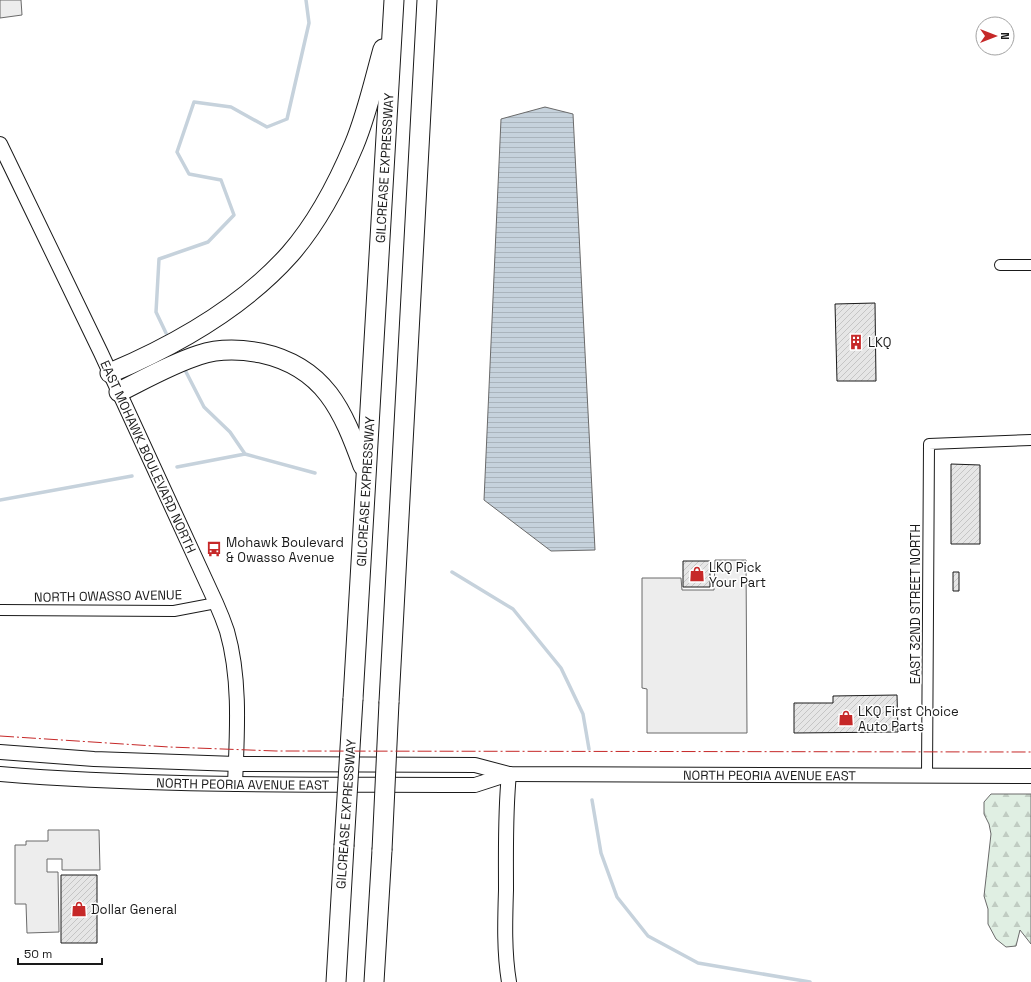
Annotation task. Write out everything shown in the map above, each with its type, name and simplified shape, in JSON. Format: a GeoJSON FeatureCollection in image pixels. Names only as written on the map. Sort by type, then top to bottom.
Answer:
{"type":"FeatureCollection","features":[{"type":"Feature","properties":{"kind":"highway"},"geometry":{"type":"LineString","coordinates":[[374,982],[427,0]]}},
{"type":"Feature","properties":{"kind":"highway"},"geometry":{"type":"LineString","coordinates":[[110,373],[175,342],[199,328],[267,277],[290,253],[316,219],[340,176],[355,143],[366,111],[394,7]]}},
{"type":"Feature","properties":{"kind":"highway","name":"GILCREASE EXPRESSWAY"},"geometry":{"type":"LineString","coordinates":[[336,982],[394,7]]}},
{"type":"Feature","properties":{"kind":"highway"},"geometry":{"type":"LineString","coordinates":[[119,392],[170,366],[198,355],[218,350],[237,349],[276,357],[295,364],[325,388],[348,424],[366,475]]}},
{"type":"Feature","properties":{"kind":"main road","name":"EAST MOHAWK BOULEVARD NORTH"},"geometry":{"type":"LineString","coordinates":[[0,144],[119,392],[216,603],[227,631],[234,663],[237,701],[235,784]]}},
{"type":"Feature","properties":{"kind":"main road","name":"NORTH PEORIA AVENUE EAST"},"geometry":{"type":"LineString","coordinates":[[0,752],[94,759],[236,764],[475,765],[509,774],[1031,776]]}},
{"type":"Feature","properties":{"kind":"main road","name":"NORTH PEORIA AVENUE EAST"},"geometry":{"type":"LineString","coordinates":[[0,774],[117,781],[235,784],[475,785],[509,774]]}},
{"type":"Feature","properties":{"kind":"main road"},"geometry":{"type":"LineString","coordinates":[[509,774],[506,811],[505,927],[506,965],[509,982]]}},
{"type":"Feature","properties":{"kind":"street"},"geometry":{"type":"LineString","coordinates":[[1000,265],[1031,264]]}},
{"type":"Feature","properties":{"kind":"street","name":"EAST 32ND STREET NORTH"},"geometry":{"type":"LineString","coordinates":[[927,776],[929,444],[1031,440]]}},
{"type":"Feature","properties":{"kind":"street","name":"NORTH OWASSO AVENUE"},"geometry":{"type":"LineString","coordinates":[[0,610],[174,611],[216,603]]}},
{"type":"Feature","properties":{"kind":"green space"},"geometry":{"type":"Polygon","coordinates":[[[991,794],[1031,794],[1031,944],[1020,930],[1016,946],[1006,947],[996,939],[988,924],[988,909],[984,896],[991,834],[989,824],[984,814],[984,802],[991,794]]]}},
{"type":"Feature","properties":{"kind":"shaded area"},"geometry":{"type":"Polygon","coordinates":[[[0,0],[21,0],[22,15],[0,18],[0,0]]]}},
{"type":"Feature","properties":{"kind":"shaded area"},"geometry":{"type":"Polygon","coordinates":[[[545,107],[573,114],[595,550],[551,551],[484,500],[501,119],[545,107]]]}},
{"type":"Feature","properties":{"kind":"shaded area"},"geometry":{"type":"Polygon","coordinates":[[[715,560],[746,560],[747,733],[647,733],[647,689],[642,688],[642,578],[681,578],[682,590],[714,590],[715,560]]]}},
{"type":"Feature","properties":{"kind":"shaded area"},"geometry":{"type":"Polygon","coordinates":[[[48,830],[99,830],[100,870],[62,870],[62,859],[47,859],[47,872],[58,872],[59,932],[27,933],[26,904],[15,904],[15,845],[26,845],[26,841],[48,841],[48,830]]]}},
{"type":"Feature","properties":{"kind":"building","name":"LKQ"},"geometry":{"type":"Polygon","coordinates":[[[875,303],[876,381],[837,381],[835,304],[875,303]]]}},
{"type":"Feature","properties":{"kind":"building"},"geometry":{"type":"Polygon","coordinates":[[[951,464],[980,465],[980,544],[951,544],[951,464]]]}},
{"type":"Feature","properties":{"kind":"building","name":"LKQ Pick Your Part"},"geometry":{"type":"Polygon","coordinates":[[[683,561],[710,561],[710,587],[683,587],[683,561]]]}},
{"type":"Feature","properties":{"kind":"building"},"geometry":{"type":"Polygon","coordinates":[[[953,572],[959,572],[959,591],[953,591],[953,572]]]}},
{"type":"Feature","properties":{"kind":"building","name":"LKQ First Choice Auto Parts"},"geometry":{"type":"Polygon","coordinates":[[[897,695],[898,732],[794,733],[794,703],[833,703],[833,696],[897,695]]]}},
{"type":"Feature","properties":{"kind":"building","name":"Dollar General"},"geometry":{"type":"Polygon","coordinates":[[[61,875],[97,875],[97,943],[61,943],[61,875]]]}},
{"type":"Feature","properties":{"kind":"waterway"},"geometry":{"type":"LineString","coordinates":[[166,333],[156,312],[159,259],[208,242],[234,215],[221,180],[189,174],[177,152],[194,102],[231,107],[267,127],[287,119],[309,23],[306,0]]}},
{"type":"Feature","properties":{"kind":"waterway"},"geometry":{"type":"LineString","coordinates":[[184,368],[204,407],[230,432],[245,454]]}},
{"type":"Feature","properties":{"kind":"waterway"},"geometry":{"type":"LineString","coordinates":[[177,467],[245,454],[315,473]]}},
{"type":"Feature","properties":{"kind":"waterway"},"geometry":{"type":"LineString","coordinates":[[0,500],[132,476]]}},
{"type":"Feature","properties":{"kind":"waterway"},"geometry":{"type":"LineString","coordinates":[[452,572],[513,609],[561,668],[583,714],[589,749]]}},
{"type":"Feature","properties":{"kind":"waterway"},"geometry":{"type":"LineString","coordinates":[[592,800],[601,853],[617,897],[648,936],[698,963],[810,982]]}},
{"type":"Feature","properties":{"kind":"power"},"geometry":{"type":"LineString","coordinates":[[0,736],[169,747],[276,751],[1031,752]]}},
{"type":"Feature","properties":{"kind":"place","name":"LKQ"},"geometry":{"type":"Point","coordinates":[856,342]}},
{"type":"Feature","properties":{"kind":"place","name":"Mohawk Boulevard & Owasso Avenue"},"geometry":{"type":"Point","coordinates":[214,549]}},
{"type":"Feature","properties":{"kind":"place","name":"LKQ Pick Your Part"},"geometry":{"type":"Point","coordinates":[697,574]}},
{"type":"Feature","properties":{"kind":"place","name":"LKQ First Choice Auto Parts"},"geometry":{"type":"Point","coordinates":[846,718]}},
{"type":"Feature","properties":{"kind":"place","name":"Dollar General"},"geometry":{"type":"Point","coordinates":[79,909]}}]}
